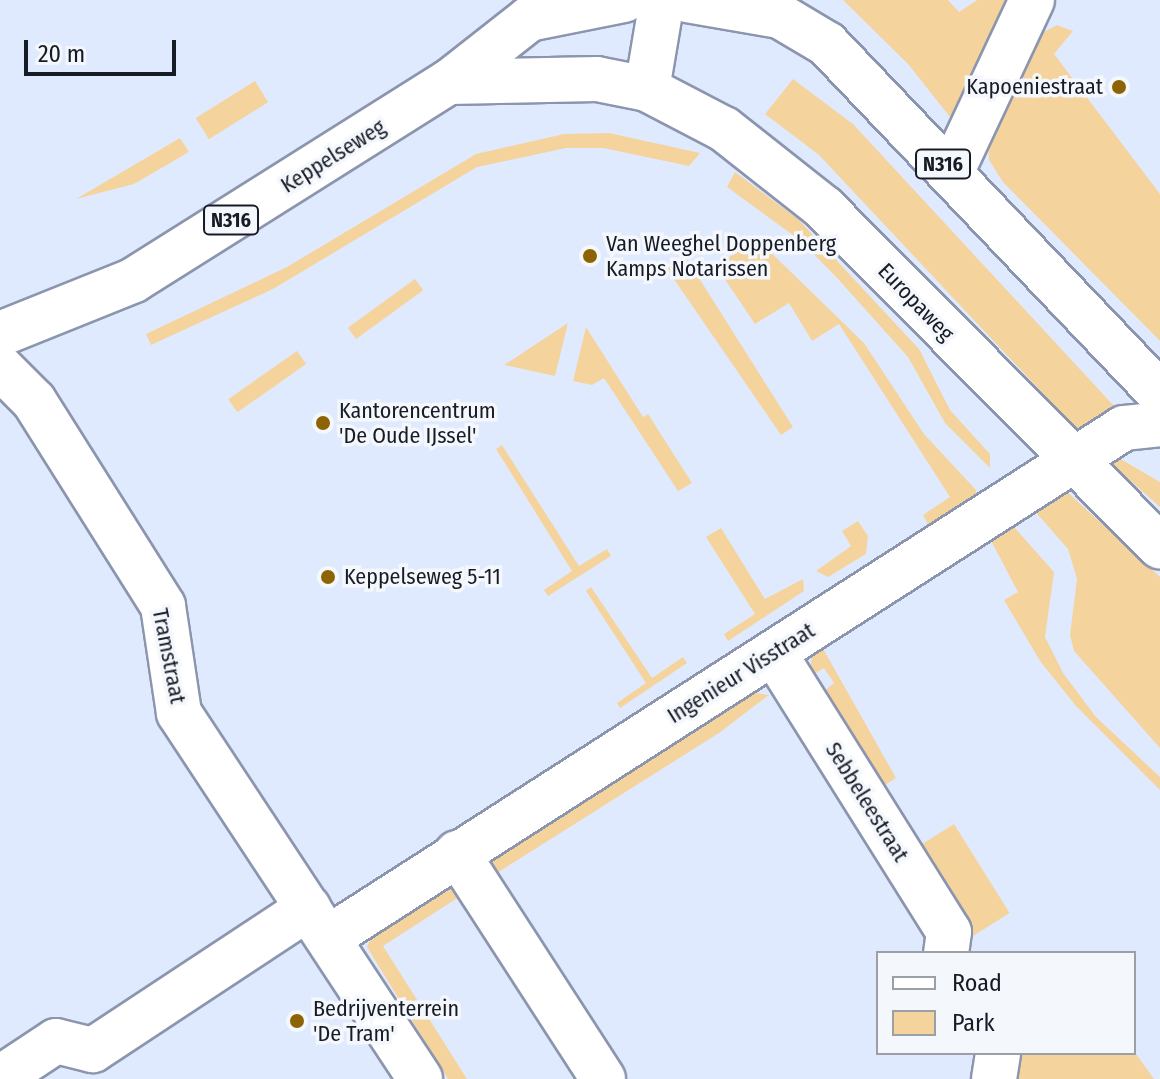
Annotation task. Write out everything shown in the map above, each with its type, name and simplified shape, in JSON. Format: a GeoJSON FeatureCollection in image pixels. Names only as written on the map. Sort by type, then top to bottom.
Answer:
{"type":"FeatureCollection","features":[{"type":"Feature","properties":{"kind":"street","name":"Keppelseweg"},"geometry":{"type":"LineString","coordinates":[[0,334],[122,287],[449,82],[497,39],[529,19],[624,0]]}},
{"type":"Feature","properties":{"kind":"street"},"geometry":{"type":"LineString","coordinates":[[449,82],[597,79],[647,89],[662,0]]}},
{"type":"Feature","properties":{"kind":"street","name":"N316"},"geometry":{"type":"LineString","coordinates":[[687,0],[780,16],[827,44],[1160,394]]}},
{"type":"Feature","properties":{"kind":"street"},"geometry":{"type":"LineString","coordinates":[[951,173],[1032,0]]}},
{"type":"Feature","properties":{"kind":"street","name":"Europaweg"},"geometry":{"type":"LineString","coordinates":[[647,89],[743,142],[824,208],[1072,462],[1160,546]]}},
{"type":"Feature","properties":{"kind":"street","name":"Tramstraat"},"geometry":{"type":"LineString","coordinates":[[0,367],[34,401],[163,606],[179,713],[420,1079]]}},
{"type":"Feature","properties":{"kind":"street","name":"Ingenieur Visstraat"},"geometry":{"type":"LineString","coordinates":[[318,923],[457,853],[920,562],[1124,428],[1160,424]]}},
{"type":"Feature","properties":{"kind":"street","name":"Sebbeleestraat"},"geometry":{"type":"LineString","coordinates":[[774,653],[949,932],[946,951]]}},
{"type":"Feature","properties":{"kind":"street"},"geometry":{"type":"LineString","coordinates":[[457,853],[603,1079]]}},
{"type":"Feature","properties":{"kind":"street"},"geometry":{"type":"LineString","coordinates":[[0,1078],[56,1041],[93,1050],[318,923]]}},
{"type":"Feature","properties":{"kind":"street"},"geometry":{"type":"LineString","coordinates":[[994,1079],[998,1055]]}},
{"type":"Feature","properties":{"kind":"green space"},"geometry":{"type":"Polygon","coordinates":[[[843,0],[948,0],[959,12],[977,0],[1015,0],[954,122],[908,64],[843,0]]]}},
{"type":"Feature","properties":{"kind":"green space"},"geometry":{"type":"Polygon","coordinates":[[[1057,25],[1073,31],[1054,54],[1160,194],[1160,341],[1003,182],[989,160],[988,140],[1029,40],[1057,25]]]}},
{"type":"Feature","properties":{"kind":"green space"},"geometry":{"type":"Polygon","coordinates":[[[793,79],[853,124],[1114,406],[1080,433],[819,155],[765,114],[793,79]]]}},
{"type":"Feature","properties":{"kind":"green space"},"geometry":{"type":"Polygon","coordinates":[[[255,81],[268,102],[209,139],[196,118],[255,81]]]}},
{"type":"Feature","properties":{"kind":"green space"},"geometry":{"type":"Polygon","coordinates":[[[609,133],[700,153],[689,166],[603,148],[566,148],[477,167],[273,289],[151,345],[146,334],[287,267],[476,154],[564,134],[609,133]]]}},
{"type":"Feature","properties":{"kind":"green space"},"geometry":{"type":"Polygon","coordinates":[[[180,138],[189,152],[134,184],[76,199],[180,138]]]}},
{"type":"Feature","properties":{"kind":"green space"},"geometry":{"type":"Polygon","coordinates":[[[735,172],[798,219],[919,349],[950,410],[990,454],[990,468],[945,423],[908,357],[838,279],[801,241],[727,187],[735,172]]]}},
{"type":"Feature","properties":{"kind":"green space"},"geometry":{"type":"Polygon","coordinates":[[[757,239],[864,343],[924,434],[976,490],[977,498],[931,529],[923,515],[950,497],[839,324],[812,341],[789,303],[755,324],[716,266],[757,239]]]}},
{"type":"Feature","properties":{"kind":"green space"},"geometry":{"type":"Polygon","coordinates":[[[685,256],[793,427],[781,435],[667,269],[685,256]]]}},
{"type":"Feature","properties":{"kind":"green space"},"geometry":{"type":"Polygon","coordinates":[[[415,279],[423,290],[356,339],[348,328],[415,279]]]}},
{"type":"Feature","properties":{"kind":"green space"},"geometry":{"type":"Polygon","coordinates":[[[568,323],[555,376],[504,365],[568,323]]]}},
{"type":"Feature","properties":{"kind":"green space"},"geometry":{"type":"Polygon","coordinates":[[[586,327],[643,417],[648,414],[692,483],[678,491],[604,378],[592,385],[573,381],[586,327]]]}},
{"type":"Feature","properties":{"kind":"green space"},"geometry":{"type":"Polygon","coordinates":[[[297,351],[306,364],[237,412],[228,399],[297,351]]]}},
{"type":"Feature","properties":{"kind":"green space"},"geometry":{"type":"Polygon","coordinates":[[[502,445],[579,566],[607,549],[611,556],[548,596],[544,590],[572,571],[496,449],[502,445]]]}},
{"type":"Feature","properties":{"kind":"green space"},"geometry":{"type":"Polygon","coordinates":[[[1117,457],[1160,482],[1160,507],[1112,464],[1117,457]]]}},
{"type":"Feature","properties":{"kind":"green space"},"geometry":{"type":"Polygon","coordinates":[[[1064,489],[1160,577],[1160,748],[1074,651],[1070,635],[1077,579],[1068,549],[1032,508],[1064,489]]]}},
{"type":"Feature","properties":{"kind":"green space"},"geometry":{"type":"Polygon","coordinates":[[[858,521],[868,536],[866,554],[828,577],[816,571],[851,546],[842,531],[858,521]]]}},
{"type":"Feature","properties":{"kind":"green space"},"geometry":{"type":"Polygon","coordinates":[[[1005,524],[1014,527],[1054,572],[1045,637],[1063,673],[1096,717],[1160,777],[1160,790],[1076,706],[1040,661],[1004,600],[1018,592],[988,535],[1005,524]]]}},
{"type":"Feature","properties":{"kind":"green space"},"geometry":{"type":"Polygon","coordinates":[[[721,528],[765,599],[803,579],[804,591],[728,641],[724,634],[755,614],[706,537],[721,528]]]}},
{"type":"Feature","properties":{"kind":"green space"},"geometry":{"type":"Polygon","coordinates":[[[591,587],[652,678],[683,657],[687,663],[620,708],[617,703],[646,683],[586,591],[591,587]]]}},
{"type":"Feature","properties":{"kind":"green space"},"geometry":{"type":"Polygon","coordinates":[[[821,645],[896,778],[879,789],[820,695],[834,683],[824,668],[809,677],[813,651],[821,645]]]}},
{"type":"Feature","properties":{"kind":"green space"},"geometry":{"type":"Polygon","coordinates":[[[756,693],[769,695],[719,733],[497,873],[487,859],[742,696],[756,693]]]}},
{"type":"Feature","properties":{"kind":"green space"},"geometry":{"type":"Polygon","coordinates":[[[954,824],[1010,913],[971,937],[915,848],[954,824]]]}},
{"type":"Feature","properties":{"kind":"green space"},"geometry":{"type":"Polygon","coordinates":[[[451,883],[459,897],[383,946],[467,1079],[448,1079],[367,947],[374,932],[451,883]]]}},
{"type":"Feature","properties":{"kind":"green space"},"geometry":{"type":"Polygon","coordinates":[[[1136,1054],[1154,1079],[1018,1079],[1020,1055],[1136,1054]]]}},
{"type":"Feature","properties":{"kind":"place","name":"Kapoeniestraat"},"geometry":{"type":"Point","coordinates":[1119,87]}},
{"type":"Feature","properties":{"kind":"place","name":"Van Weeghel Doppenberg Kamps Notarissen"},"geometry":{"type":"Point","coordinates":[590,256]}},
{"type":"Feature","properties":{"kind":"place","name":"Kantorencentrum 'De Oude IJssel'"},"geometry":{"type":"Point","coordinates":[323,423]}},
{"type":"Feature","properties":{"kind":"place","name":"Keppelseweg 5-11"},"geometry":{"type":"Point","coordinates":[328,577]}},
{"type":"Feature","properties":{"kind":"place","name":"Bedrijventerrein 'De Tram'"},"geometry":{"type":"Point","coordinates":[297,1021]}}]}
